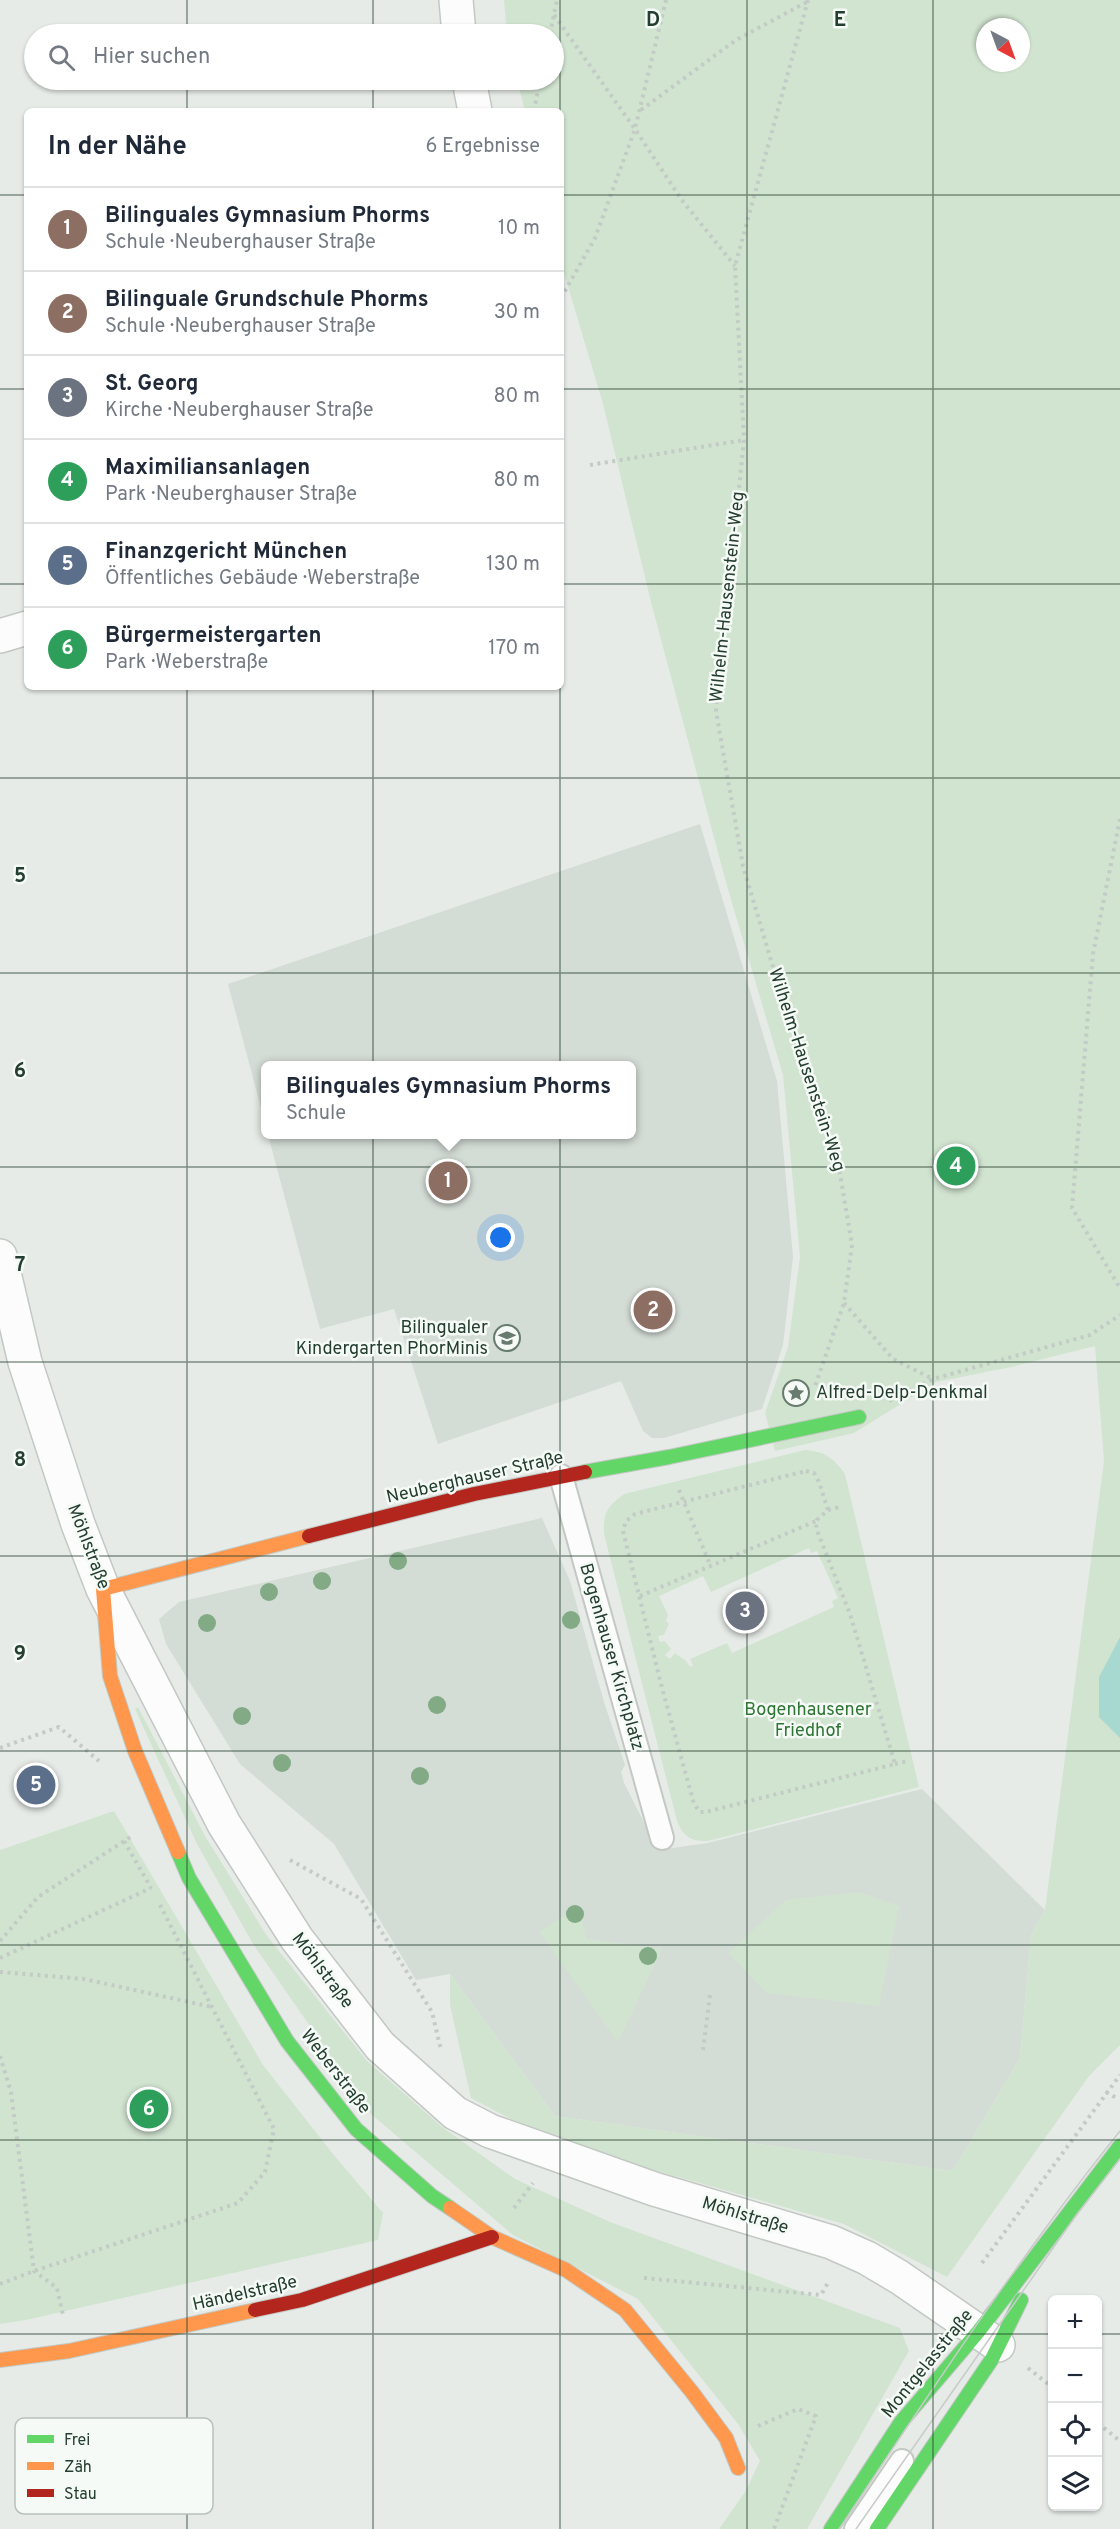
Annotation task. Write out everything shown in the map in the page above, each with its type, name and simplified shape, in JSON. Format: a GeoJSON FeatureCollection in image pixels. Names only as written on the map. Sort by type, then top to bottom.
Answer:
{"type":"FeatureCollection","features":[{"type":"Feature","properties":{"kind":"street"},"geometry":{"type":"LineString","coordinates":[[456,0],[458,24]]}},
{"type":"Feature","properties":{"kind":"street"},"geometry":{"type":"LineString","coordinates":[[471,90],[474,108]]}},
{"type":"Feature","properties":{"kind":"street"},"geometry":{"type":"LineString","coordinates":[[0,636],[24,629]]}},
{"type":"Feature","properties":{"kind":"street","name":"Möhlstraße"},"geometry":{"type":"LineString","coordinates":[[0,1256],[13,1353],[103,1589],[224,1824],[297,1939],[373,2037],[455,2113],[490,2131],[654,2189],[831,2242],[867,2258],[899,2277],[988,2338]]}},
{"type":"Feature","properties":{"kind":"street","name":"Neuberghauser Straße"},"geometry":{"type":"LineString","coordinates":[[103,1589],[474,1494],[669,1457],[859,1417]]}},
{"type":"Feature","properties":{"kind":"street","name":"Weberstraße"},"geometry":{"type":"LineString","coordinates":[[103,1589],[110,1676],[135,1751],[195,1888],[287,2041],[356,2129],[432,2196],[492,2237],[566,2270],[625,2310],[692,2392],[726,2438],[738,2468]]}},
{"type":"Feature","properties":{"kind":"street","name":"Montgelasstraße"},"geometry":{"type":"LineString","coordinates":[[831,2529],[902,2422],[988,2338],[1058,2226],[1120,2146]]}},
{"type":"Feature","properties":{"kind":"street","name":"Montgelasstraße"},"geometry":{"type":"LineString","coordinates":[[1028,2282],[1058,2226]]}},
{"type":"Feature","properties":{"kind":"street","name":"Händelstraße"},"geometry":{"type":"LineString","coordinates":[[0,2360],[69,2351],[302,2300],[492,2237]]}},
{"type":"Feature","properties":{"kind":"street","name":"Montgelasstraße"},"geometry":{"type":"LineString","coordinates":[[877,2529],[992,2359],[988,2338]]}},
{"type":"Feature","properties":{"kind":"lane","name":"Bogenhauser Kirchplatz"},"geometry":{"type":"LineString","coordinates":[[561,1476],[662,1838]]}},
{"type":"Feature","properties":{"kind":"lane"},"geometry":{"type":"LineString","coordinates":[[856,2529],[1028,2282]]}},
{"type":"Feature","properties":{"kind":"path"},"geometry":{"type":"LineString","coordinates":[[552,24],[557,0]]}},
{"type":"Feature","properties":{"kind":"path"},"geometry":{"type":"LineString","coordinates":[[564,293],[595,238],[635,129],[666,0]]}},
{"type":"Feature","properties":{"kind":"path"},"geometry":{"type":"LineString","coordinates":[[640,110],[736,40],[808,1]]}},
{"type":"Feature","properties":{"kind":"path","name":"Wilhelm-Hausenstein-Weg"},"geometry":{"type":"LineString","coordinates":[[800,1429],[844,1303],[852,1245],[839,1168],[810,1092],[743,866],[716,711],[744,440],[735,266],[808,1]]}},
{"type":"Feature","properties":{"kind":"path"},"geometry":{"type":"LineString","coordinates":[[554,15],[560,24]]}},
{"type":"Feature","properties":{"kind":"path"},"geometry":{"type":"LineString","coordinates":[[564,29],[635,129],[681,199],[735,266]]}},
{"type":"Feature","properties":{"kind":"path"},"geometry":{"type":"LineString","coordinates":[[535,108],[538,90]]}},
{"type":"Feature","properties":{"kind":"path"},"geometry":{"type":"LineString","coordinates":[[590,465],[744,440]]}},
{"type":"Feature","properties":{"kind":"path"},"geometry":{"type":"LineString","coordinates":[[1120,819],[1093,954],[1072,1208],[1120,1288]]}},
{"type":"Feature","properties":{"kind":"path"},"geometry":{"type":"LineString","coordinates":[[844,1303],[893,1359],[933,1379]]}},
{"type":"Feature","properties":{"kind":"path"},"geometry":{"type":"LineString","coordinates":[[859,1417],[933,1379],[1090,1335],[1120,1315]]}},
{"type":"Feature","properties":{"kind":"path"},"geometry":{"type":"LineString","coordinates":[[828,1510],[814,1473],[806,1471],[634,1514],[626,1521],[623,1532],[694,1804],[700,1812],[706,1812],[908,1761]]}},
{"type":"Feature","properties":{"kind":"path"},"geometry":{"type":"LineString","coordinates":[[683,1502],[711,1567]]}},
{"type":"Feature","properties":{"kind":"path"},"geometry":{"type":"LineString","coordinates":[[640,1596],[817,1520],[828,1510],[840,1507]]}},
{"type":"Feature","properties":{"kind":"path"},"geometry":{"type":"LineString","coordinates":[[817,1520],[816,1528],[850,1614],[895,1764]]}},
{"type":"Feature","properties":{"kind":"path"},"geometry":{"type":"LineString","coordinates":[[0,1748],[59,1727],[105,1766],[122,1763],[135,1751]]}},
{"type":"Feature","properties":{"kind":"path"},"geometry":{"type":"LineString","coordinates":[[0,1941],[38,1897],[124,1841],[164,1821]]}},
{"type":"Feature","properties":{"kind":"path"},"geometry":{"type":"LineString","coordinates":[[0,2284],[238,2203],[264,2172],[274,2129],[213,2007],[124,1841]]}},
{"type":"Feature","properties":{"kind":"path"},"geometry":{"type":"LineString","coordinates":[[283,1856],[361,1899],[432,2012]]}},
{"type":"Feature","properties":{"kind":"path"},"geometry":{"type":"LineString","coordinates":[[0,1958],[151,1888]]}},
{"type":"Feature","properties":{"kind":"path"},"geometry":{"type":"LineString","coordinates":[[0,1972],[84,1979],[213,2007]]}},
{"type":"Feature","properties":{"kind":"path"},"geometry":{"type":"LineString","coordinates":[[703,2050],[710,1995]]}},
{"type":"Feature","properties":{"kind":"path"},"geometry":{"type":"LineString","coordinates":[[0,2055],[11,2092],[34,2271],[57,2288],[69,2351]]}},
{"type":"Feature","properties":{"kind":"path"},"geometry":{"type":"LineString","coordinates":[[1106,2092],[1118,2099]]}},
{"type":"Feature","properties":{"kind":"path"},"geometry":{"type":"LineString","coordinates":[[492,2237],[554,2155]]}},
{"type":"Feature","properties":{"kind":"path"},"geometry":{"type":"LineString","coordinates":[[635,2277],[821,2295],[835,2272]]}},
{"type":"Feature","properties":{"kind":"path"},"geometry":{"type":"LineString","coordinates":[[1025,2365],[1048,2383]]}},
{"type":"Feature","properties":{"kind":"path"},"geometry":{"type":"LineString","coordinates":[[726,2438],[798,2409],[816,2416],[774,2529]]}},
{"type":"Feature","properties":{"kind":"path"},"geometry":{"type":"LineString","coordinates":[[1102,2426],[1120,2441]]}},
{"type":"Feature","properties":{"kind":"shaded area"},"geometry":{"type":"Polygon","coordinates":[[[700,824],[777,1081],[793,1257],[783,1345],[762,1409],[664,1438],[652,1438],[643,1431],[621,1381],[438,1444],[394,1309],[320,1329],[269,1139],[636,1139],[636,1061],[261,1061],[261,1108],[228,984],[700,824]]]}},
{"type":"Feature","properties":{"kind":"shaded area"},"geometry":{"type":"Polygon","coordinates":[[[542,1518],[570,1581],[604,1702],[625,1765],[621,1772],[624,1783],[658,1850],[708,1843],[922,1789],[1045,1910],[1031,1935],[1020,2058],[953,2171],[555,2116],[450,1974],[416,1980],[334,1844],[240,1764],[166,1644],[159,1619],[179,1602],[542,1518]]]}},
{"type":"Feature","properties":{"kind":"green space"},"geometry":{"type":"Polygon","coordinates":[[[504,0],[1120,0],[1120,2045],[1089,2076],[947,2277],[844,2224],[555,2142],[471,2098],[450,2005],[450,1974],[555,2116],[953,2171],[1020,2058],[1031,1935],[1045,1910],[1104,1461],[1095,1346],[1011,1367],[936,1382],[854,1433],[775,1451],[765,1413],[788,1347],[800,1257],[783,1075],[727,886],[652,606],[603,404],[564,273],[564,108],[524,108],[520,90],[564,90],[564,24],[506,24],[504,0]]]}},
{"type":"Feature","properties":{"kind":"green space","name":"Bogenhausener Friedhof"},"geometry":{"type":"Polygon","coordinates":[[[805,1450],[828,1456],[837,1464],[845,1474],[919,1787],[708,1841],[697,1841],[685,1835],[677,1821],[604,1534],[604,1520],[607,1511],[624,1494],[805,1450]],[[809,1548],[711,1592],[703,1576],[659,1596],[668,1615],[666,1621],[669,1624],[664,1635],[658,1636],[660,1642],[665,1641],[671,1649],[665,1655],[670,1659],[675,1653],[690,1667],[693,1665],[690,1659],[727,1643],[732,1653],[834,1607],[832,1601],[838,1598],[817,1551],[811,1553],[809,1548]]]}},
{"type":"Feature","properties":{"kind":"green space"},"geometry":{"type":"Polygon","coordinates":[[[138,1707],[205,1836],[267,1936],[367,2061],[442,2127],[515,2179],[610,2222],[900,2328],[909,2351],[807,2529],[719,2529],[745,2492],[760,2461],[738,2424],[638,2299],[513,2235],[371,2114],[253,1944],[197,1844],[135,1709],[138,1707]]]}},
{"type":"Feature","properties":{"kind":"green space"},"geometry":{"type":"Polygon","coordinates":[[[114,1811],[263,2065],[383,2213],[378,2240],[0,2324],[0,1850],[114,1811]]]}},
{"type":"Feature","properties":{"kind":"green space"},"geometry":{"type":"Polygon","coordinates":[[[859,1892],[899,1906],[879,2006],[767,1993],[728,1953],[786,1900],[859,1892]]]}},
{"type":"Feature","properties":{"kind":"green space"},"geometry":{"type":"Polygon","coordinates":[[[579,1906],[586,1939],[662,1949],[618,2042],[539,1932],[579,1906]]]}},
{"type":"Feature","properties":{"kind":"water"},"geometry":{"type":"Polygon","coordinates":[[[1120,1637],[1120,1738],[1099,1717],[1099,1677],[1120,1637]]]}},
{"type":"Feature","properties":{"kind":"tram line"},"geometry":{"type":"LineString","coordinates":[[839,2529],[1010,2277],[1120,2131]]}},
{"type":"Feature","properties":{"kind":"tram line"},"geometry":{"type":"LineString","coordinates":[[856,2529],[1077,2214],[1120,2159]]}},
{"type":"Feature","properties":{"kind":"traffic: fast"},"geometry":{"type":"LineString","coordinates":[[585,1472],[669,1457],[859,1417]]}},
{"type":"Feature","properties":{"kind":"traffic: fast"},"geometry":{"type":"LineString","coordinates":[[178,1852],[189,1878],[287,2041],[356,2129],[432,2196],[450,2208]]}},
{"type":"Feature","properties":{"kind":"traffic: fast"},"geometry":{"type":"LineString","coordinates":[[831,2529],[901,2422],[978,2332],[1120,2146]]}},
{"type":"Feature","properties":{"kind":"traffic: fast"},"geometry":{"type":"LineString","coordinates":[[877,2529],[992,2359],[1021,2300]]}},
{"type":"Feature","properties":{"kind":"traffic: slow"},"geometry":{"type":"LineString","coordinates":[[178,1852],[135,1751],[110,1676],[103,1589],[309,1536]]}},
{"type":"Feature","properties":{"kind":"traffic: slow"},"geometry":{"type":"LineString","coordinates":[[450,2208],[492,2237],[566,2270],[625,2310],[692,2392],[726,2438],[738,2468]]}},
{"type":"Feature","properties":{"kind":"traffic: slow"},"geometry":{"type":"LineString","coordinates":[[0,2360],[69,2351],[255,2310]]}},
{"type":"Feature","properties":{"kind":"traffic: jam"},"geometry":{"type":"LineString","coordinates":[[309,1536],[474,1494],[585,1472]]}},
{"type":"Feature","properties":{"kind":"traffic: jam"},"geometry":{"type":"LineString","coordinates":[[255,2310],[302,2300],[492,2237]]}},
{"type":"Feature","properties":{"kind":"place","name":"Maximiliansanlagen"},"geometry":{"type":"Point","coordinates":[956,1166]}},
{"type":"Feature","properties":{"kind":"place","name":"Bilinguales Gymnasium Phorms"},"geometry":{"type":"Point","coordinates":[448,1181]}},
{"type":"Feature","properties":{"kind":"place","name":"Bilinguale Grundschule Phorms"},"geometry":{"type":"Point","coordinates":[653,1310]}},
{"type":"Feature","properties":{"kind":"place","name":"Bilingualer Kindergarten PhorMinis"},"geometry":{"type":"Point","coordinates":[507,1338]}},
{"type":"Feature","properties":{"kind":"place","name":"Alfred-Delp-Denkmal"},"geometry":{"type":"Point","coordinates":[796,1393]}},
{"type":"Feature","properties":{"kind":"place","name":"St. Georg"},"geometry":{"type":"Point","coordinates":[745,1611]}},
{"type":"Feature","properties":{"kind":"place","name":"Finanzgericht München"},"geometry":{"type":"Point","coordinates":[36,1785]}},
{"type":"Feature","properties":{"kind":"place","name":"Bürgermeistergarten"},"geometry":{"type":"Point","coordinates":[149,2109]}}]}
